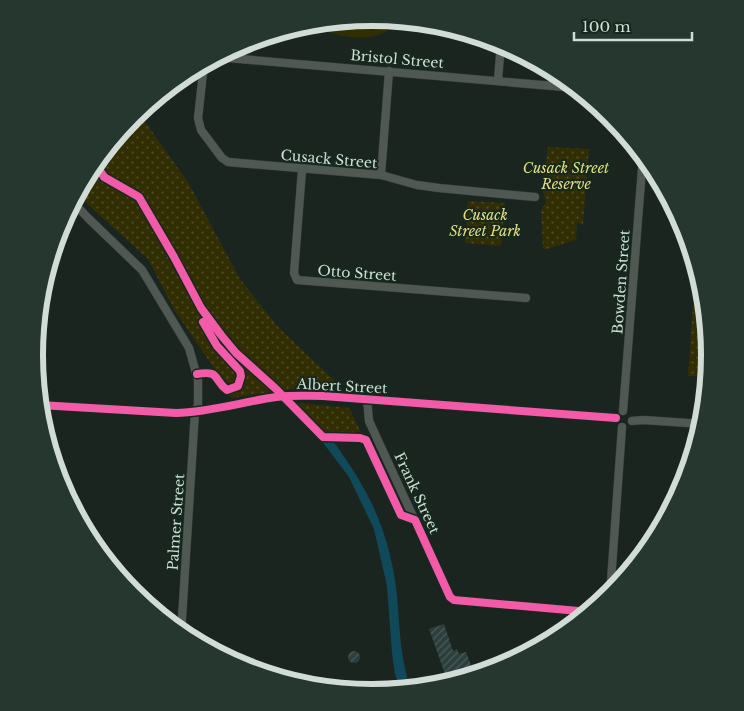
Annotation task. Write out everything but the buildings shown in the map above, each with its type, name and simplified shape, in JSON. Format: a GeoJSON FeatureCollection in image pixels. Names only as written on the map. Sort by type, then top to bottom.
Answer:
{"type":"FeatureCollection","features":[{"type":"Feature","properties":{"kind":"street"},"geometry":{"type":"LineString","coordinates":[[498,80],[500,52]]}},
{"type":"Feature","properties":{"kind":"street","name":"Bristol Street"},"geometry":{"type":"LineString","coordinates":[[230,58],[561,86]]}},
{"type":"Feature","properties":{"kind":"street"},"geometry":{"type":"LineString","coordinates":[[380,175],[390,71]]}},
{"type":"Feature","properties":{"kind":"street","name":"Cusack Street"},"geometry":{"type":"LineString","coordinates":[[203,73],[198,118],[201,130],[222,158],[228,162],[302,170],[380,175],[417,185],[535,197]]}},
{"type":"Feature","properties":{"kind":"street","name":"Bowden Street"},"geometry":{"type":"LineString","coordinates":[[623,411],[642,168]]}},
{"type":"Feature","properties":{"kind":"street","name":"Otto Street"},"geometry":{"type":"LineString","coordinates":[[302,170],[294,273],[297,280],[526,298]]}},
{"type":"Feature","properties":{"kind":"street","name":"Palmer Street"},"geometry":{"type":"LineString","coordinates":[[78,208],[142,270],[189,348],[198,380],[198,405],[195,412],[182,624]]}},
{"type":"Feature","properties":{"kind":"street","name":"Albert Street"},"geometry":{"type":"LineString","coordinates":[[47,406],[176,414],[295,395],[616,418]]}},
{"type":"Feature","properties":{"kind":"street","name":"Frank Street"},"geometry":{"type":"LineString","coordinates":[[367,399],[369,422],[450,597]]}},
{"type":"Feature","properties":{"kind":"street"},"geometry":{"type":"LineString","coordinates":[[622,427],[618,424],[616,418],[618,413],[623,411],[629,413],[632,421]]}},
{"type":"Feature","properties":{"kind":"street"},"geometry":{"type":"LineString","coordinates":[[622,427],[628,426],[632,421],[643,420],[694,423]]}},
{"type":"Feature","properties":{"kind":"street"},"geometry":{"type":"LineString","coordinates":[[611,582],[622,427]]}},
{"type":"Feature","properties":{"kind":"green space"},"geometry":{"type":"Polygon","coordinates":[[[372,26],[392,27],[380,34],[361,38],[331,33],[326,30],[372,26]]]}},
{"type":"Feature","properties":{"kind":"green space"},"geometry":{"type":"Polygon","coordinates":[[[143,119],[188,182],[240,279],[278,327],[334,380],[337,386],[317,385],[232,398],[215,384],[216,371],[175,311],[148,259],[83,199],[98,173],[124,138],[143,119]]]}},
{"type":"Feature","properties":{"kind":"green space","name":"Cusack Street Reserve"},"geometry":{"type":"Polygon","coordinates":[[[548,147],[589,149],[583,224],[577,223],[576,240],[543,249],[541,210],[546,202],[543,190],[548,147]]]}},
{"type":"Feature","properties":{"kind":"green space","name":"Cusack Street Park"},"geometry":{"type":"Polygon","coordinates":[[[468,201],[505,203],[501,246],[465,243],[468,201]]]}},
{"type":"Feature","properties":{"kind":"green space"},"geometry":{"type":"Polygon","coordinates":[[[693,304],[697,304],[701,334],[701,377],[688,376],[693,304]]]}},
{"type":"Feature","properties":{"kind":"green space"},"geometry":{"type":"Polygon","coordinates":[[[300,403],[349,408],[366,442],[321,440],[298,415],[282,404],[300,403]]]}},
{"type":"Feature","properties":{"kind":"water"},"geometry":{"type":"Polygon","coordinates":[[[321,440],[333,441],[366,493],[382,528],[388,546],[396,587],[402,652],[409,683],[398,684],[395,674],[387,586],[374,529],[349,477],[321,440]]]}},
{"type":"Feature","properties":{"kind":"cycle path"},"geometry":{"type":"LineString","coordinates":[[100,170],[104,177],[139,197],[201,308],[236,353],[276,389],[323,437],[360,438],[366,440],[401,515],[415,520],[450,597],[454,600],[579,611]]}},
{"type":"Feature","properties":{"kind":"cycle path"},"geometry":{"type":"LineString","coordinates":[[197,374],[210,373],[227,390],[238,386],[241,376],[240,371],[217,346],[203,322]]}},
{"type":"Feature","properties":{"kind":"cycle path"},"geometry":{"type":"LineString","coordinates":[[47,405],[176,413],[214,409],[276,397],[323,396],[616,418]]}}]}
